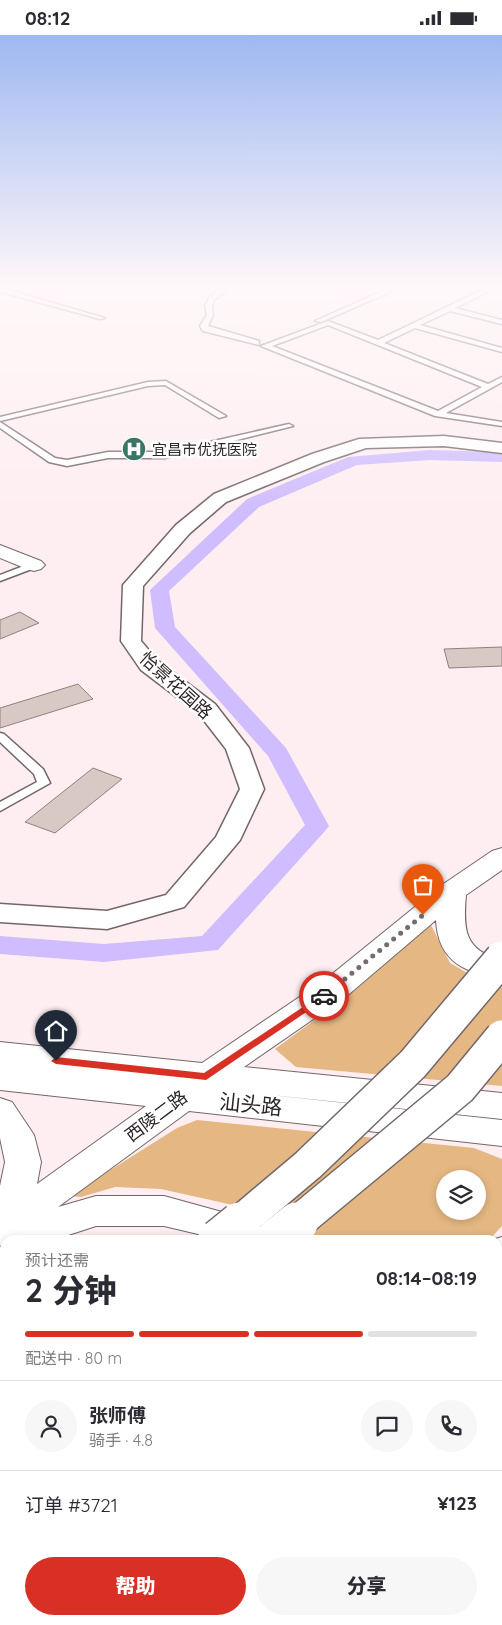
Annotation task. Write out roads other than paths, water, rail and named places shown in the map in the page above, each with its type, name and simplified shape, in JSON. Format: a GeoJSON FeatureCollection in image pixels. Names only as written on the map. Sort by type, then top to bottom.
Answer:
{"type":"FeatureCollection","features":[{"type":"Feature","properties":{"kind":"main road"},"geometry":{"type":"LineString","coordinates":[[0,551],[34,565]]}},
{"type":"Feature","properties":{"kind":"main road","name":"西陵二路"},"geometry":{"type":"LineString","coordinates":[[0,1230],[195,1087],[336,987],[452,891],[502,857]]}},
{"type":"Feature","properties":{"kind":"main road"},"geometry":{"type":"LineString","coordinates":[[452,891],[450,919],[454,944],[475,963],[502,970]]}},
{"type":"Feature","properties":{"kind":"main road"},"geometry":{"type":"LineString","coordinates":[[225,1235],[308,1165],[413,1064],[502,958]]}},
{"type":"Feature","properties":{"kind":"main road"},"geometry":{"type":"LineString","coordinates":[[282,1235],[460,1088],[502,1037]]}},
{"type":"Feature","properties":{"kind":"main road","name":"汕头路"},"geometry":{"type":"LineString","coordinates":[[0,1054],[195,1087],[502,1133]]}},
{"type":"Feature","properties":{"kind":"main road","name":"汕头路"},"geometry":{"type":"LineString","coordinates":[[0,1079],[195,1087],[502,1106]]}},
{"type":"Feature","properties":{"kind":"main road"},"geometry":{"type":"LineString","coordinates":[[0,1111],[17,1135],[22,1162],[17,1192],[0,1209]]}},
{"type":"Feature","properties":{"kind":"main road"},"geometry":{"type":"LineString","coordinates":[[28,1235],[49,1225],[96,1211],[164,1211],[209,1222],[227,1235]]}},
{"type":"Feature","properties":{"kind":"street","name":"怡景花园路"},"geometry":{"type":"LineString","coordinates":[[0,913],[107,920],[175,901],[227,840],[252,789],[236,748],[207,709],[150,665],[131,641],[133,585],[182,529],[220,498],[318,458],[365,443],[444,441],[502,448]]}},
{"type":"Feature","properties":{"kind":"lane"},"geometry":{"type":"LineString","coordinates":[[308,363],[438,414],[502,424]]}},
{"type":"Feature","properties":{"kind":"lane"},"geometry":{"type":"LineString","coordinates":[[429,363],[489,387]]}},
{"type":"Feature","properties":{"kind":"lane"},"geometry":{"type":"LineString","coordinates":[[438,414],[502,379]]}},
{"type":"Feature","properties":{"kind":"lane"},"geometry":{"type":"LineString","coordinates":[[0,419],[148,384],[166,383],[222,416]]}},
{"type":"Feature","properties":{"kind":"lane"},"geometry":{"type":"LineString","coordinates":[[0,424],[52,460],[67,463],[108,455],[165,455],[289,426]]}},
{"type":"Feature","properties":{"kind":"lane"},"geometry":{"type":"LineString","coordinates":[[0,578],[34,565]]}},
{"type":"Feature","properties":{"kind":"lane"},"geometry":{"type":"LineString","coordinates":[[0,736],[39,772],[44,783],[0,807]]}},
{"type":"Feature","properties":{"kind":"waterway"},"geometry":{"type":"LineString","coordinates":[[0,945],[104,953],[209,944],[317,826],[278,753],[165,628],[159,590],[253,503],[354,460],[430,455],[502,457]]}},
{"type":"Feature","properties":{"kind":"place","name":"宜昌市优抚医院"},"geometry":{"type":"Point","coordinates":[134,449]}}]}
